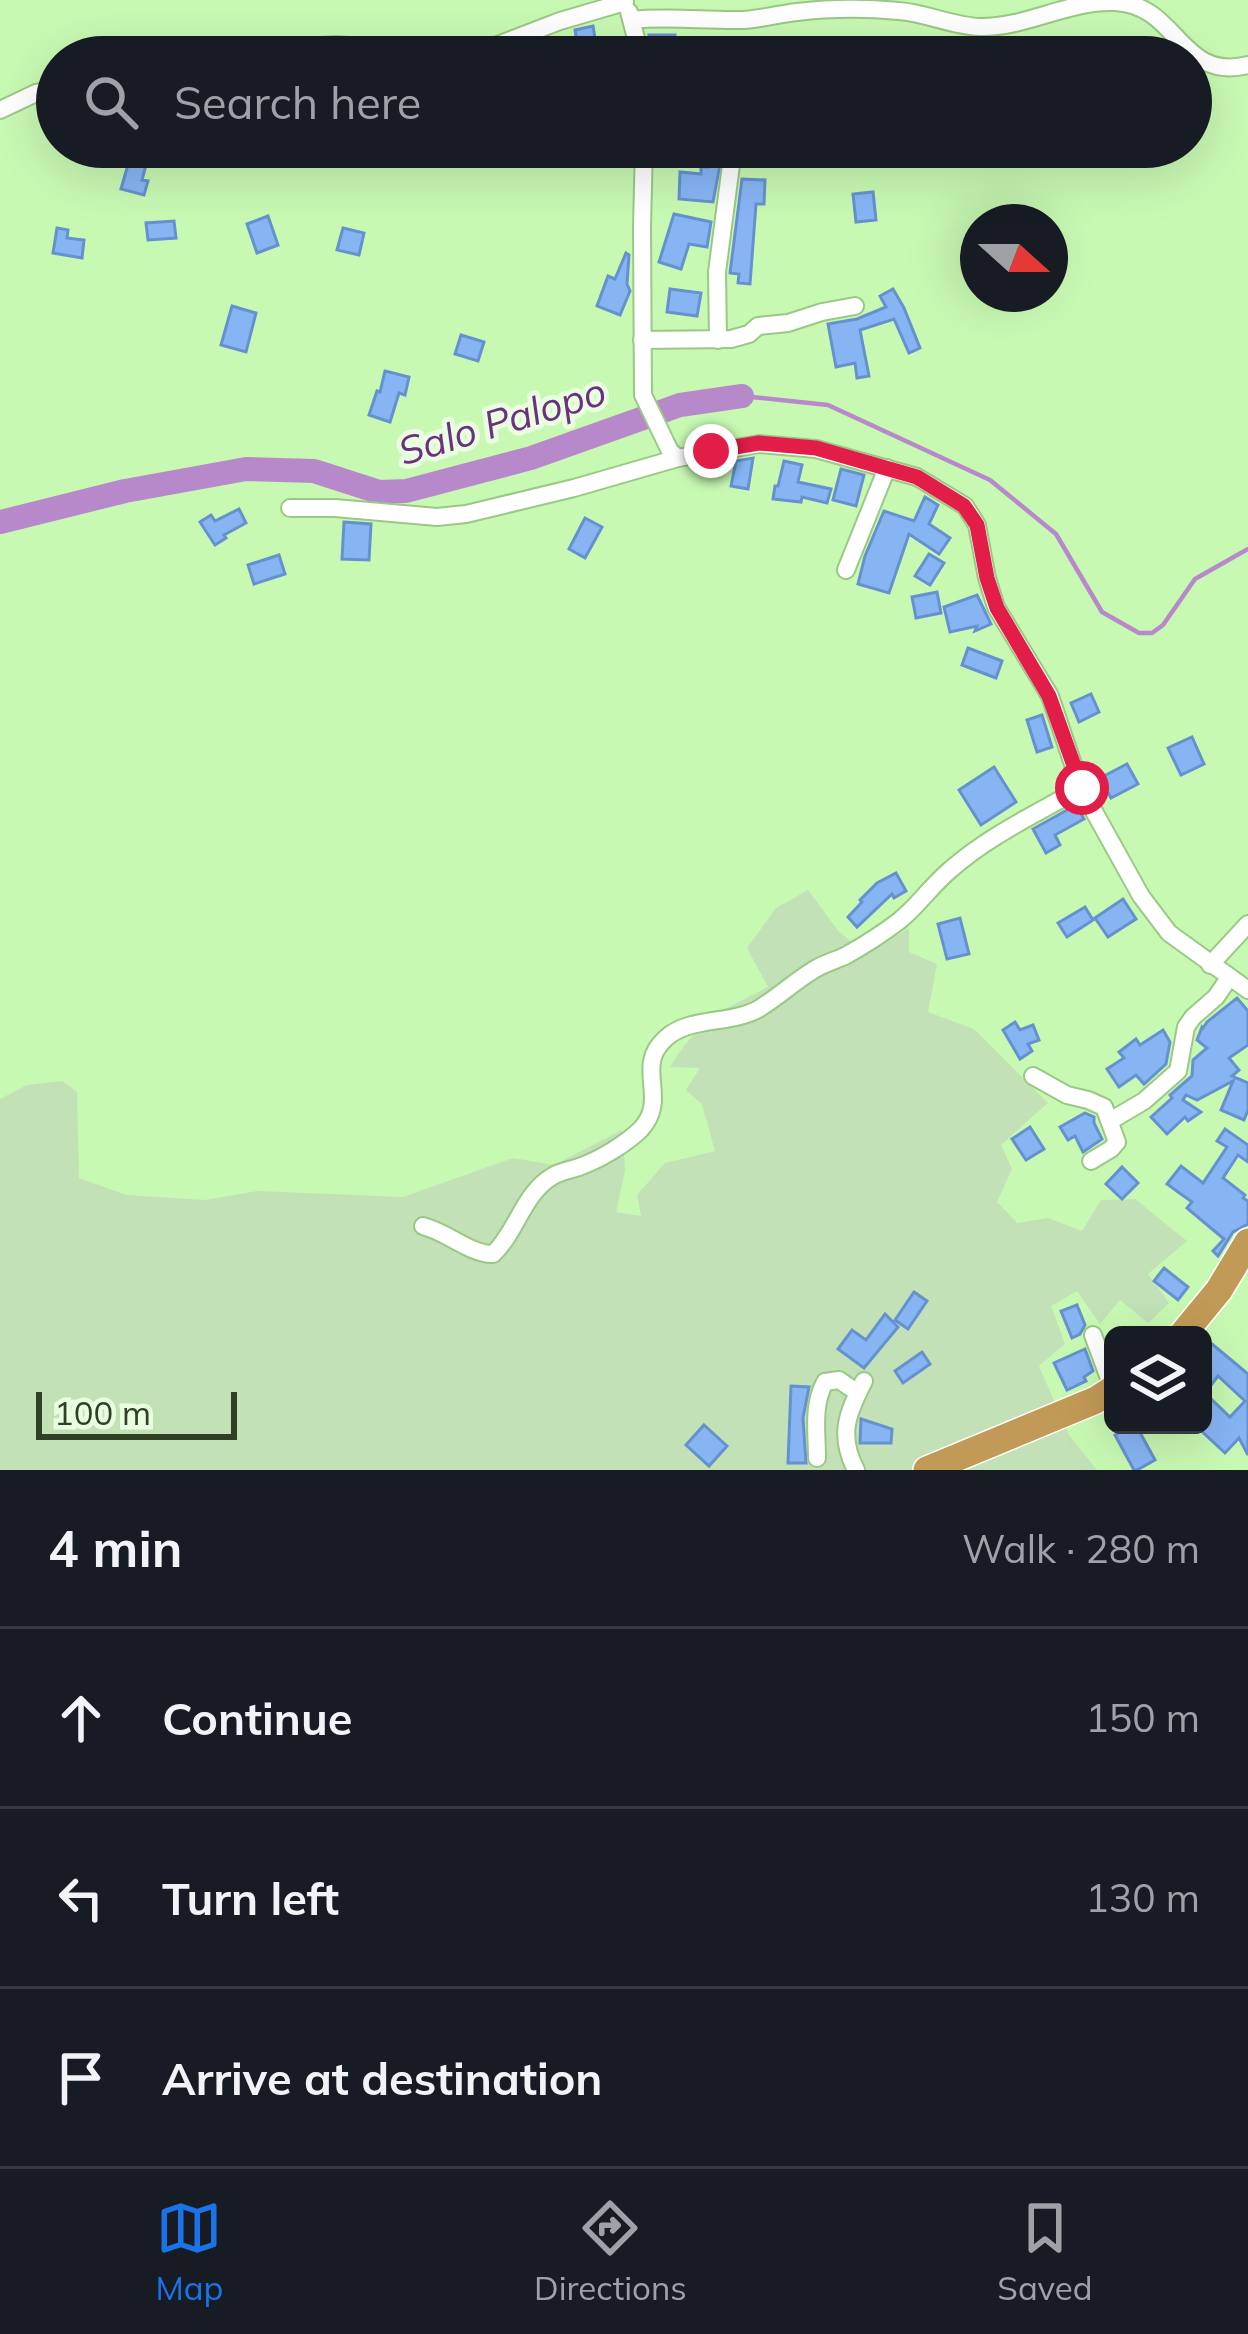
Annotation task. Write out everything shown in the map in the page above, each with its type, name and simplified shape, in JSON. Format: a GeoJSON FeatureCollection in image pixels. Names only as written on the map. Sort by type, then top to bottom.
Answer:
{"type":"FeatureCollection","features":[{"type":"Feature","properties":{"kind":"highway"},"geometry":{"type":"LineString","coordinates":[[1189,1326],[1219,1290],[1248,1242]]}},
{"type":"Feature","properties":{"kind":"highway"},"geometry":{"type":"LineString","coordinates":[[928,1470],[1104,1395]]}},
{"type":"Feature","properties":{"kind":"street"},"geometry":{"type":"LineString","coordinates":[[521,36],[560,21],[627,7],[667,17],[746,20],[804,11],[896,10],[982,27],[1084,4],[1123,2],[1146,8],[1176,36]]}},
{"type":"Feature","properties":{"kind":"street"},"geometry":{"type":"LineString","coordinates":[[1212,66],[1248,64]]}},
{"type":"Feature","properties":{"kind":"street"},"geometry":{"type":"LineString","coordinates":[[0,110],[36,93]]}},
{"type":"Feature","properties":{"kind":"street"},"geometry":{"type":"LineString","coordinates":[[644,168],[643,395],[674,454]]}},
{"type":"Feature","properties":{"kind":"street"},"geometry":{"type":"LineString","coordinates":[[718,340],[717,272],[731,168]]}},
{"type":"Feature","properties":{"kind":"street"},"geometry":{"type":"LineString","coordinates":[[642,340],[741,338],[758,326],[855,306]]}},
{"type":"Feature","properties":{"kind":"street"},"geometry":{"type":"LineString","coordinates":[[290,508],[437,517],[466,514],[674,454],[695,457],[733,446],[816,448],[917,477],[964,506],[977,525],[997,608],[1049,696],[1082,788],[1152,913],[1169,933],[1248,990]]}},
{"type":"Feature","properties":{"kind":"street"},"geometry":{"type":"LineString","coordinates":[[846,570],[887,468]]}},
{"type":"Feature","properties":{"kind":"street"},"geometry":{"type":"LineString","coordinates":[[423,1226],[451,1235],[482,1255],[493,1254],[540,1186],[553,1175],[584,1166],[642,1128],[654,1102],[649,1068],[653,1050],[676,1029],[758,1009],[815,968],[845,956],[896,924],[951,869],[989,842],[1082,788]]}},
{"type":"Feature","properties":{"kind":"street"},"geometry":{"type":"LineString","coordinates":[[1210,965],[1248,924]]}},
{"type":"Feature","properties":{"kind":"street"},"geometry":{"type":"LineString","coordinates":[[1110,1120],[1144,1101],[1178,1071],[1186,1027],[1228,978]]}},
{"type":"Feature","properties":{"kind":"street"},"geometry":{"type":"LineString","coordinates":[[1033,1076],[1067,1095],[1098,1103],[1108,1112],[1116,1145],[1090,1161]]}},
{"type":"Feature","properties":{"kind":"street"},"geometry":{"type":"LineString","coordinates":[[1093,1335],[1104,1365]]}},
{"type":"Feature","properties":{"kind":"street"},"geometry":{"type":"LineString","coordinates":[[817,1459],[816,1406],[821,1388],[825,1382],[839,1380],[861,1387],[848,1417],[845,1440],[856,1470]]}},
{"type":"Feature","properties":{"kind":"green space"},"geometry":{"type":"Polygon","coordinates":[[[808,890],[839,932],[868,954],[909,928],[909,952],[937,964],[928,1012],[974,1029],[1048,1103],[1001,1145],[1012,1169],[997,1202],[1017,1223],[1048,1218],[1082,1231],[1101,1200],[1135,1199],[1187,1241],[1148,1274],[1169,1303],[1148,1323],[1120,1300],[1100,1324],[1077,1291],[1051,1306],[1065,1344],[1039,1366],[1069,1435],[1097,1470],[0,1470],[0,1099],[27,1085],[63,1081],[77,1092],[79,1178],[126,1195],[205,1200],[257,1191],[403,1197],[513,1158],[554,1165],[622,1130],[625,1171],[616,1212],[641,1216],[637,1195],[665,1163],[715,1151],[702,1104],[686,1090],[700,1068],[670,1067],[712,1018],[768,987],[747,948],[776,908],[808,890]]]}},
{"type":"Feature","properties":{"kind":"building"},"geometry":{"type":"Polygon","coordinates":[[[593,26],[595,36],[576,36],[575,30],[593,26]]]}},
{"type":"Feature","properties":{"kind":"building"},"geometry":{"type":"Polygon","coordinates":[[[127,168],[145,168],[144,195],[121,189],[127,168]]]}},
{"type":"Feature","properties":{"kind":"building"},"geometry":{"type":"Polygon","coordinates":[[[701,168],[719,168],[713,202],[679,199],[680,172],[701,174],[701,168]]]}},
{"type":"Feature","properties":{"kind":"building"},"geometry":{"type":"Polygon","coordinates":[[[742,179],[765,180],[764,204],[756,204],[750,284],[738,283],[739,274],[730,273],[742,179]]]}},
{"type":"Feature","properties":{"kind":"building"},"geometry":{"type":"Polygon","coordinates":[[[873,192],[876,220],[856,222],[853,194],[873,192]]]}},
{"type":"Feature","properties":{"kind":"building"},"geometry":{"type":"Polygon","coordinates":[[[674,214],[711,222],[707,247],[689,244],[681,269],[659,262],[674,214]]]}},
{"type":"Feature","properties":{"kind":"building"},"geometry":{"type":"Polygon","coordinates":[[[268,216],[278,245],[257,253],[247,224],[268,216]]]}},
{"type":"Feature","properties":{"kind":"building"},"geometry":{"type":"Polygon","coordinates":[[[174,221],[176,238],[148,240],[146,223],[174,221]]]}},
{"type":"Feature","properties":{"kind":"building"},"geometry":{"type":"Polygon","coordinates":[[[57,228],[68,230],[67,238],[84,240],[82,258],[53,253],[57,228]]]}},
{"type":"Feature","properties":{"kind":"building"},"geometry":{"type":"Polygon","coordinates":[[[343,228],[364,233],[359,255],[337,250],[343,228]]]}},
{"type":"Feature","properties":{"kind":"building"},"geometry":{"type":"Polygon","coordinates":[[[626,253],[630,291],[620,315],[597,306],[608,276],[615,279],[626,253]]]}},
{"type":"Feature","properties":{"kind":"building"},"geometry":{"type":"Polygon","coordinates":[[[670,289],[701,293],[697,316],[667,312],[670,289]]]}},
{"type":"Feature","properties":{"kind":"building"},"geometry":{"type":"Polygon","coordinates":[[[893,289],[920,348],[909,353],[894,319],[860,330],[869,376],[857,378],[855,363],[836,367],[828,324],[886,307],[880,296],[893,289]]]}},
{"type":"Feature","properties":{"kind":"building"},"geometry":{"type":"Polygon","coordinates":[[[232,306],[256,313],[246,352],[221,345],[232,306]]]}},
{"type":"Feature","properties":{"kind":"building"},"geometry":{"type":"Polygon","coordinates":[[[461,335],[484,342],[478,361],[455,354],[461,335]]]}},
{"type":"Feature","properties":{"kind":"building"},"geometry":{"type":"Polygon","coordinates":[[[385,371],[409,377],[390,422],[369,415],[385,371]]]}},
{"type":"Feature","properties":{"kind":"building"},"geometry":{"type":"Polygon","coordinates":[[[753,458],[748,489],[731,486],[736,461],[753,458]]]}},
{"type":"Feature","properties":{"kind":"building"},"geometry":{"type":"Polygon","coordinates":[[[784,461],[802,465],[798,482],[831,489],[827,503],[802,497],[801,502],[773,499],[784,461]]]}},
{"type":"Feature","properties":{"kind":"building"},"geometry":{"type":"Polygon","coordinates":[[[841,469],[864,475],[856,506],[833,500],[841,469]]]}},
{"type":"Feature","properties":{"kind":"building"},"geometry":{"type":"Polygon","coordinates":[[[925,497],[938,505],[929,524],[950,538],[939,554],[909,534],[889,593],[858,584],[884,511],[914,521],[925,497]]]}},
{"type":"Feature","properties":{"kind":"building"},"geometry":{"type":"Polygon","coordinates":[[[239,509],[246,523],[215,545],[200,522],[211,515],[215,521],[239,509]]]}},
{"type":"Feature","properties":{"kind":"building"},"geometry":{"type":"Polygon","coordinates":[[[585,518],[602,527],[585,558],[569,549],[585,518]]]}},
{"type":"Feature","properties":{"kind":"building"},"geometry":{"type":"Polygon","coordinates":[[[344,522],[371,524],[369,560],[342,559],[344,522]]]}},
{"type":"Feature","properties":{"kind":"building"},"geometry":{"type":"Polygon","coordinates":[[[929,554],[944,563],[930,585],[915,576],[929,554]]]}},
{"type":"Feature","properties":{"kind":"building"},"geometry":{"type":"Polygon","coordinates":[[[279,555],[285,574],[254,584],[248,565],[279,555]]]}},
{"type":"Feature","properties":{"kind":"building"},"geometry":{"type":"Polygon","coordinates":[[[937,592],[941,613],[916,618],[912,597],[937,592]]]}},
{"type":"Feature","properties":{"kind":"building"},"geometry":{"type":"Polygon","coordinates":[[[977,595],[991,624],[975,631],[977,626],[950,632],[944,607],[977,595]]]}},
{"type":"Feature","properties":{"kind":"building"},"geometry":{"type":"Polygon","coordinates":[[[968,648],[1002,661],[996,678],[962,665],[968,648]]]}},
{"type":"Feature","properties":{"kind":"building"},"geometry":{"type":"Polygon","coordinates":[[[1091,694],[1099,712],[1079,722],[1071,703],[1091,694]]]}},
{"type":"Feature","properties":{"kind":"building"},"geometry":{"type":"Polygon","coordinates":[[[1042,715],[1052,747],[1037,752],[1027,720],[1042,715]]]}},
{"type":"Feature","properties":{"kind":"building"},"geometry":{"type":"Polygon","coordinates":[[[1192,737],[1204,764],[1181,775],[1168,748],[1192,737]]]}},
{"type":"Feature","properties":{"kind":"building"},"geometry":{"type":"Polygon","coordinates":[[[1127,764],[1138,784],[1111,798],[1100,778],[1127,764]]]}},
{"type":"Feature","properties":{"kind":"building"},"geometry":{"type":"Polygon","coordinates":[[[994,767],[1016,802],[981,825],[959,790],[994,767]]]}},
{"type":"Feature","properties":{"kind":"building"},"geometry":{"type":"Polygon","coordinates":[[[1076,805],[1084,819],[1055,835],[1060,845],[1046,853],[1033,829],[1076,805]]]}},
{"type":"Feature","properties":{"kind":"building"},"geometry":{"type":"Polygon","coordinates":[[[896,873],[906,891],[894,898],[892,894],[857,927],[848,917],[860,900],[896,873]]]}},
{"type":"Feature","properties":{"kind":"building"},"geometry":{"type":"Polygon","coordinates":[[[1123,899],[1136,919],[1108,937],[1095,918],[1123,899]]]}},
{"type":"Feature","properties":{"kind":"building"},"geometry":{"type":"Polygon","coordinates":[[[1085,907],[1093,920],[1067,937],[1058,923],[1085,907]]]}},
{"type":"Feature","properties":{"kind":"building"},"geometry":{"type":"Polygon","coordinates":[[[960,918],[969,954],[947,959],[938,924],[960,918]]]}},
{"type":"Feature","properties":{"kind":"building"},"geometry":{"type":"Polygon","coordinates":[[[1237,998],[1248,1011],[1248,1045],[1229,1058],[1239,1070],[1232,1076],[1248,1083],[1244,1120],[1221,1110],[1233,1081],[1197,1100],[1186,1095],[1183,1100],[1201,1112],[1188,1121],[1185,1117],[1167,1134],[1151,1117],[1192,1076],[1193,1060],[1207,1048],[1197,1040],[1202,1027],[1237,998]]]}},
{"type":"Feature","properties":{"kind":"building"},"geometry":{"type":"Polygon","coordinates":[[[1015,1022],[1020,1030],[1033,1025],[1039,1040],[1028,1044],[1032,1051],[1020,1059],[1003,1030],[1015,1022]]]}},
{"type":"Feature","properties":{"kind":"building"},"geometry":{"type":"Polygon","coordinates":[[[1163,1030],[1170,1042],[1166,1064],[1144,1084],[1136,1075],[1119,1087],[1107,1069],[1124,1058],[1119,1052],[1136,1039],[1140,1045],[1163,1030]]]}},
{"type":"Feature","properties":{"kind":"building"},"geometry":{"type":"Polygon","coordinates":[[[1085,1113],[1094,1117],[1102,1139],[1083,1152],[1075,1136],[1068,1140],[1060,1127],[1085,1113]]]}},
{"type":"Feature","properties":{"kind":"building"},"geometry":{"type":"Polygon","coordinates":[[[1030,1127],[1044,1149],[1026,1160],[1012,1139],[1030,1127]]]}},
{"type":"Feature","properties":{"kind":"building"},"geometry":{"type":"Polygon","coordinates":[[[1225,1129],[1248,1145],[1248,1162],[1238,1155],[1223,1178],[1245,1195],[1248,1224],[1233,1232],[1218,1256],[1213,1251],[1224,1239],[1187,1208],[1192,1202],[1167,1184],[1181,1166],[1203,1183],[1227,1147],[1217,1141],[1225,1129]]]}},
{"type":"Feature","properties":{"kind":"building"},"geometry":{"type":"Polygon","coordinates":[[[1122,1167],[1138,1183],[1122,1199],[1106,1184],[1122,1167]]]}},
{"type":"Feature","properties":{"kind":"building"},"geometry":{"type":"Polygon","coordinates":[[[1164,1268],[1188,1287],[1178,1300],[1154,1281],[1164,1268]]]}},
{"type":"Feature","properties":{"kind":"building"},"geometry":{"type":"Polygon","coordinates":[[[914,1292],[927,1301],[908,1329],[895,1320],[914,1292]]]}},
{"type":"Feature","properties":{"kind":"building"},"geometry":{"type":"Polygon","coordinates":[[[1077,1305],[1085,1325],[1072,1338],[1061,1311],[1077,1305]]]}},
{"type":"Feature","properties":{"kind":"building"},"geometry":{"type":"Polygon","coordinates":[[[885,1314],[898,1327],[864,1368],[838,1349],[852,1330],[866,1340],[885,1314]]]}},
{"type":"Feature","properties":{"kind":"building"},"geometry":{"type":"Polygon","coordinates":[[[1212,1344],[1248,1374],[1248,1455],[1239,1438],[1225,1453],[1205,1434],[1212,1434],[1212,1400],[1230,1417],[1245,1401],[1218,1376],[1212,1384],[1212,1344]]]}},
{"type":"Feature","properties":{"kind":"building"},"geometry":{"type":"Polygon","coordinates":[[[1085,1349],[1093,1371],[1084,1377],[1086,1381],[1067,1390],[1054,1363],[1085,1349]]]}},
{"type":"Feature","properties":{"kind":"building"},"geometry":{"type":"Polygon","coordinates":[[[922,1352],[930,1364],[903,1383],[895,1371],[922,1352]]]}},
{"type":"Feature","properties":{"kind":"building"},"geometry":{"type":"Polygon","coordinates":[[[791,1386],[809,1387],[803,1418],[806,1463],[788,1463],[791,1386]]]}},
{"type":"Feature","properties":{"kind":"building"},"geometry":{"type":"Polygon","coordinates":[[[861,1419],[892,1429],[891,1443],[860,1443],[861,1419]]]}},
{"type":"Feature","properties":{"kind":"building"},"geometry":{"type":"Polygon","coordinates":[[[704,1425],[727,1446],[709,1466],[686,1445],[704,1425]]]}},
{"type":"Feature","properties":{"kind":"building"},"geometry":{"type":"Polygon","coordinates":[[[1141,1434],[1155,1460],[1134,1470],[1115,1435],[1141,1434]]]}},
{"type":"Feature","properties":{"kind":"waterway"},"geometry":{"type":"LineString","coordinates":[[742,396],[828,405],[990,480],[1056,534],[1102,612],[1139,633],[1152,633],[1163,625],[1195,579],[1248,549]]}},
{"type":"Feature","properties":{"kind":"waterway","name":"Salo Palopo"},"geometry":{"type":"LineString","coordinates":[[0,522],[125,491],[246,469],[314,471],[379,492],[406,491],[531,458],[680,405],[742,396]]}},
{"type":"Feature","properties":{"kind":"route"},"geometry":{"type":"LineString","coordinates":[[711,451],[759,443],[816,448],[917,477],[964,506],[977,525],[997,608],[1049,696],[1082,788]]}}]}
